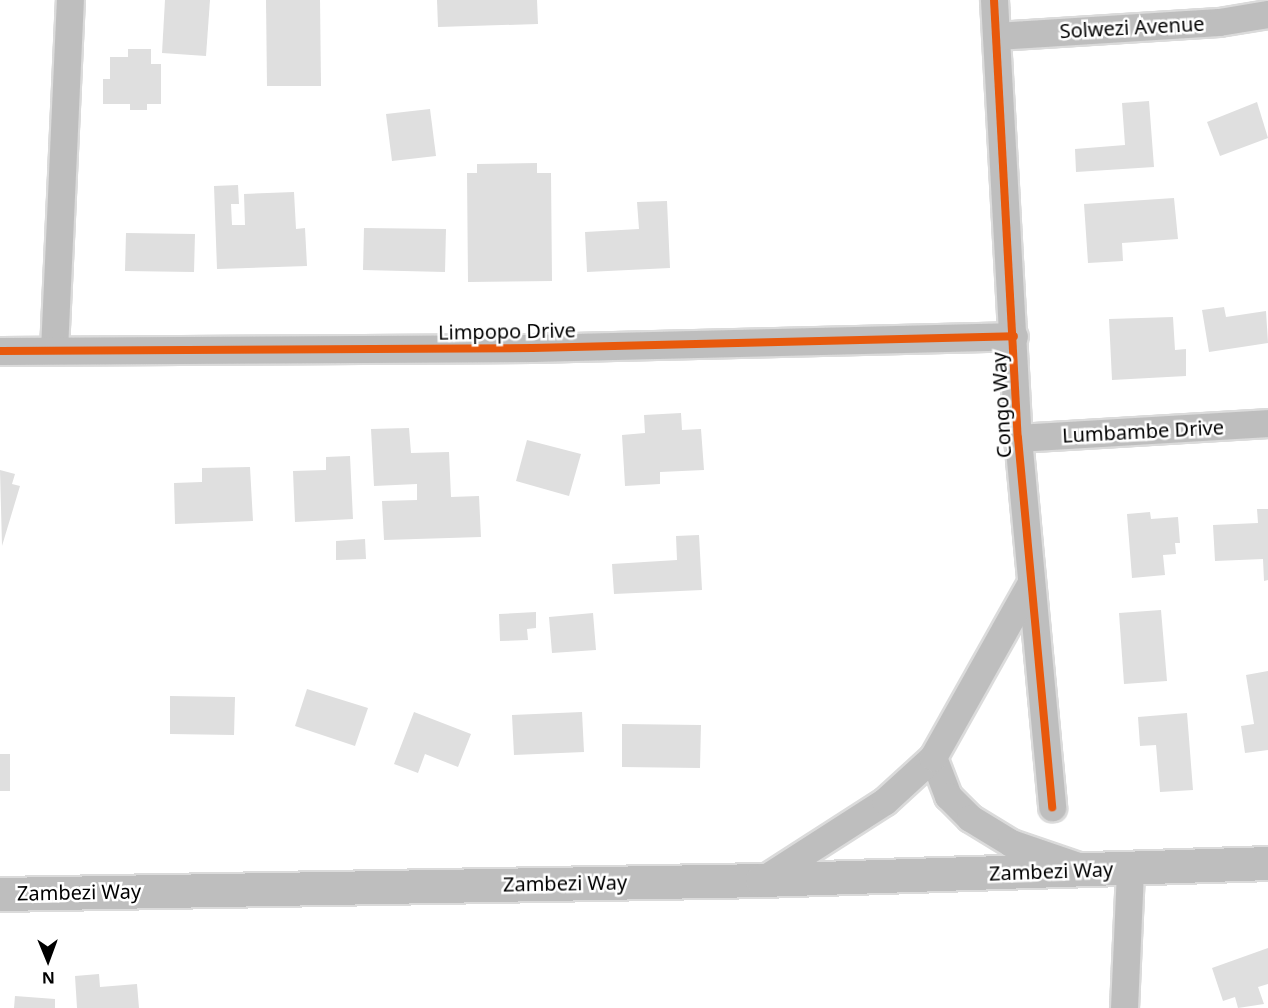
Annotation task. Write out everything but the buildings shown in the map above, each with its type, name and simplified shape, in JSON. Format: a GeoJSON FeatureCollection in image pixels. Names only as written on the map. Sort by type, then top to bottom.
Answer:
{"type":"FeatureCollection","features":[{"type":"Feature","properties":{"kind":"main road","name":"Zambezi Way"},"geometry":{"type":"LineString","coordinates":[[0,894],[762,880],[1094,871],[1268,863]]}},
{"type":"Feature","properties":{"kind":"street"},"geometry":{"type":"LineString","coordinates":[[54,350],[70,0]]}},
{"type":"Feature","properties":{"kind":"street","name":"Congo Way"},"geometry":{"type":"LineString","coordinates":[[994,0],[1018,438],[1029,586],[1052,807]]}},
{"type":"Feature","properties":{"kind":"street","name":"Solwezi Avenue"},"geometry":{"type":"LineString","coordinates":[[996,36],[1219,22],[1268,14]]}},
{"type":"Feature","properties":{"kind":"street","name":"Limpopo Drive"},"geometry":{"type":"LineString","coordinates":[[0,351],[532,348],[1014,336]]}},
{"type":"Feature","properties":{"kind":"street","name":"Lumbambe Drive"},"geometry":{"type":"LineString","coordinates":[[1018,438],[1268,423]]}},
{"type":"Feature","properties":{"kind":"street"},"geometry":{"type":"LineString","coordinates":[[762,880],[885,801],[933,757],[1029,586]]}},
{"type":"Feature","properties":{"kind":"street"},"geometry":{"type":"LineString","coordinates":[[933,757],[948,796],[970,818],[1011,843],[1094,871]]}},
{"type":"Feature","properties":{"kind":"street"},"geometry":{"type":"LineString","coordinates":[[1124,1008],[1130,868]]}},
{"type":"Feature","properties":{"kind":"cycle path"},"geometry":{"type":"LineString","coordinates":[[994,0],[1018,438],[1052,807]]}},
{"type":"Feature","properties":{"kind":"cycle path"},"geometry":{"type":"LineString","coordinates":[[0,351],[532,348],[1014,336]]}}]}
